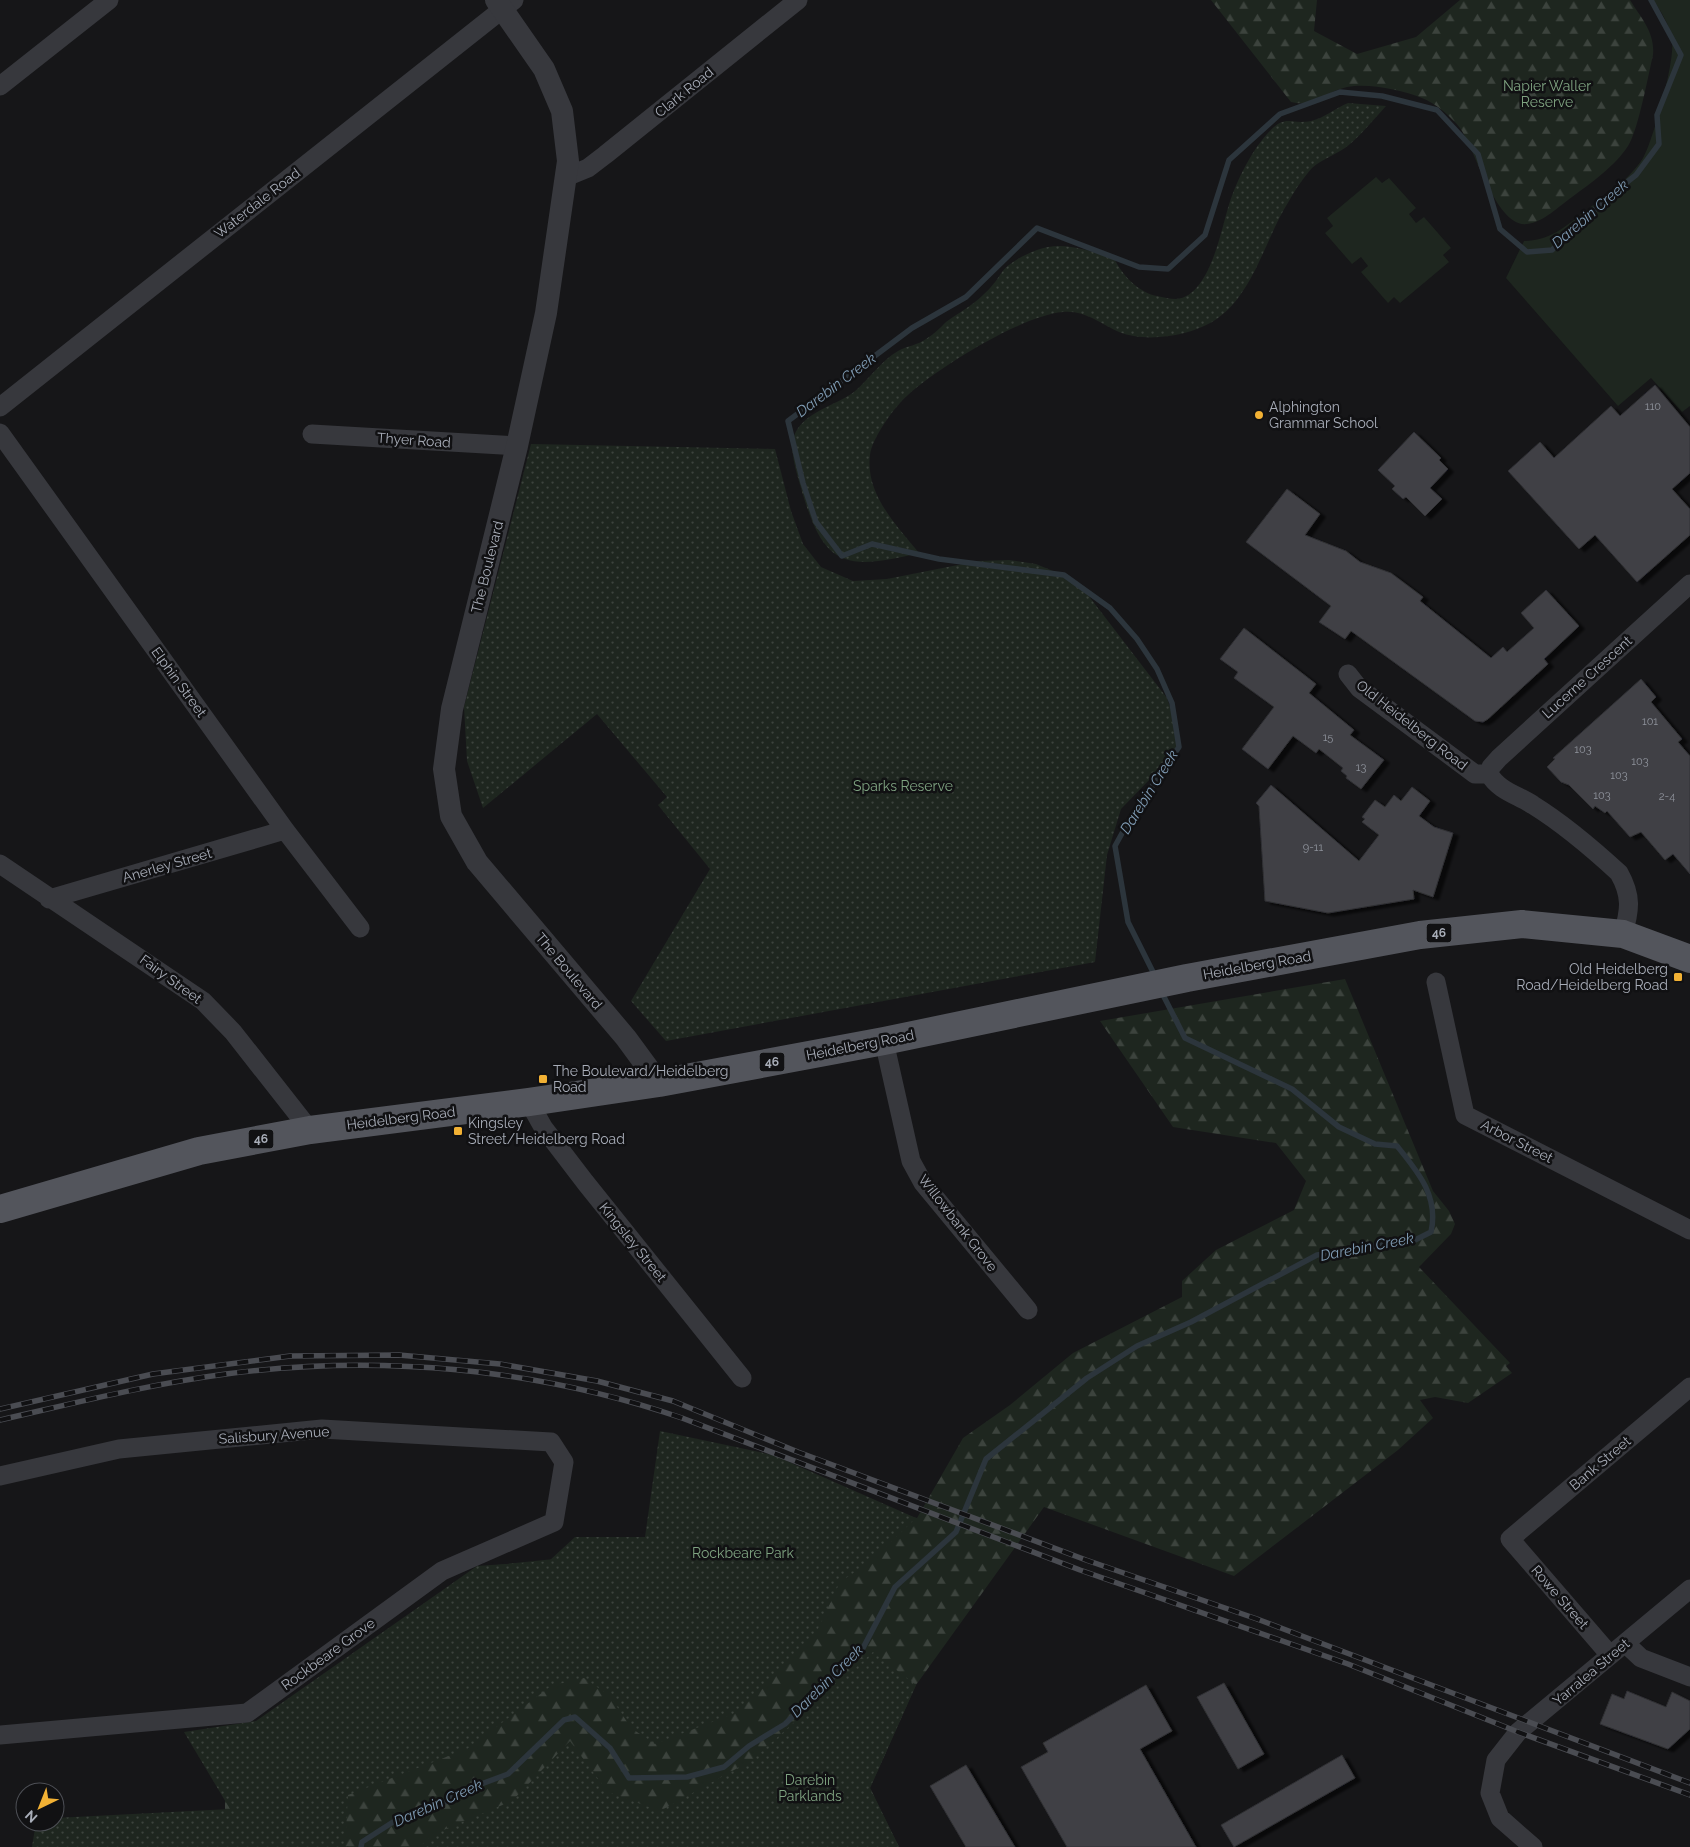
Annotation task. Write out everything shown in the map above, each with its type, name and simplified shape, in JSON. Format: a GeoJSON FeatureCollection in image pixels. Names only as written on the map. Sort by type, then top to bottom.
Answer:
{"type":"FeatureCollection","features":[{"type":"Feature","properties":{"kind":"main road","name":"Heidelberg Road"},"geometry":{"type":"LineString","coordinates":[[0,1209],[199,1151],[310,1130],[659,1083],[884,1041],[1187,978],[1420,935],[1513,925],[1623,934],[1690,959]]}},
{"type":"Feature","properties":{"kind":"street"},"geometry":{"type":"LineString","coordinates":[[0,86],[108,0]]}},
{"type":"Feature","properties":{"kind":"street","name":"Clark Road"},"geometry":{"type":"LineString","coordinates":[[566,178],[588,168],[600,159],[798,0]]}},
{"type":"Feature","properties":{"kind":"street","name":"The Boulevard"},"geometry":{"type":"LineString","coordinates":[[504,3],[544,69],[562,111],[568,161],[546,313],[517,446],[452,709],[444,769],[451,816],[477,862],[626,1038],[659,1083]]}},
{"type":"Feature","properties":{"kind":"street","name":"Waterdale Road"},"geometry":{"type":"LineString","coordinates":[[0,407],[504,3]]}},
{"type":"Feature","properties":{"kind":"street","name":"Elphin Street"},"geometry":{"type":"LineString","coordinates":[[0,433],[285,830],[360,928]]}},
{"type":"Feature","properties":{"kind":"street","name":"Thyer Road"},"geometry":{"type":"LineString","coordinates":[[312,434],[517,446]]}},
{"type":"Feature","properties":{"kind":"street","name":"Lucerne Crescent"},"geometry":{"type":"LineString","coordinates":[[1489,774],[1491,767],[1499,758],[1690,584]]}},
{"type":"Feature","properties":{"kind":"street","name":"Old Heidelberg Road"},"geometry":{"type":"LineString","coordinates":[[1348,674],[1359,688],[1475,774],[1489,774],[1493,781],[1508,792],[1533,804],[1619,873],[1627,887],[1630,912],[1623,934]]}},
{"type":"Feature","properties":{"kind":"street","name":"Anerley Street"},"geometry":{"type":"LineString","coordinates":[[50,899],[285,830]]}},
{"type":"Feature","properties":{"kind":"street","name":"Fairy Street"},"geometry":{"type":"LineString","coordinates":[[0,864],[204,1001],[233,1032],[310,1130]]}},
{"type":"Feature","properties":{"kind":"street","name":"Arbor Street"},"geometry":{"type":"LineString","coordinates":[[1436,982],[1464,1115],[1690,1230]]}},
{"type":"Feature","properties":{"kind":"street","name":"Willowbank Grove"},"geometry":{"type":"LineString","coordinates":[[884,1041],[911,1161],[923,1183],[1028,1310]]}},
{"type":"Feature","properties":{"kind":"street","name":"Kingsley Street"},"geometry":{"type":"LineString","coordinates":[[529,1102],[543,1127],[579,1174],[742,1378]]}},
{"type":"Feature","properties":{"kind":"street","name":"Bank Street"},"geometry":{"type":"LineString","coordinates":[[1510,1539],[1690,1387]]}},
{"type":"Feature","properties":{"kind":"street","name":"Salisbury Avenue"},"geometry":{"type":"LineString","coordinates":[[0,1476],[119,1449],[322,1429],[551,1442]]}},
{"type":"Feature","properties":{"kind":"street","name":"Rockbeare Grove"},"geometry":{"type":"LineString","coordinates":[[0,1735],[247,1713],[442,1571],[554,1522],[564,1462],[551,1442]]}},
{"type":"Feature","properties":{"kind":"street","name":"Rowe Street"},"geometry":{"type":"LineString","coordinates":[[1510,1539],[1610,1655]]}},
{"type":"Feature","properties":{"kind":"street","name":"Yarralea Street"},"geometry":{"type":"LineString","coordinates":[[1533,1847],[1500,1818],[1496,1810],[1490,1793],[1496,1760],[1518,1732],[1690,1589]]}},
{"type":"Feature","properties":{"kind":"street"},"geometry":{"type":"LineString","coordinates":[[1625,1643],[1641,1658],[1690,1677]]}},
{"type":"Feature","properties":{"kind":"green space","name":"Napier Waller Reserve"},"geometry":{"type":"Polygon","coordinates":[[[1211,0],[1317,0],[1314,31],[1357,54],[1416,37],[1460,0],[1630,0],[1650,32],[1653,55],[1632,139],[1623,153],[1602,174],[1551,213],[1533,223],[1527,224],[1516,222],[1506,214],[1496,201],[1460,128],[1453,119],[1438,107],[1427,100],[1405,92],[1365,86],[1339,89],[1307,103],[1291,102],[1211,0]]]}},
{"type":"Feature","properties":{"kind":"green space"},"geometry":{"type":"Polygon","coordinates":[[[1653,0],[1690,0],[1690,406],[1682,412],[1651,378],[1618,406],[1506,278],[1524,241],[1541,239],[1563,228],[1616,188],[1638,166],[1643,158],[1662,101],[1672,51],[1672,41],[1667,24],[1653,0]]]}},
{"type":"Feature","properties":{"kind":"green space"},"geometry":{"type":"Polygon","coordinates":[[[1348,103],[1386,106],[1350,144],[1316,165],[1306,175],[1280,216],[1248,283],[1226,311],[1212,322],[1191,331],[1154,337],[1142,337],[1119,332],[1086,315],[1063,312],[1046,315],[1026,322],[960,357],[908,395],[885,423],[875,440],[870,455],[872,483],[884,508],[919,553],[871,562],[854,561],[839,556],[828,547],[818,533],[809,514],[794,462],[792,448],[794,436],[804,421],[854,392],[892,355],[931,336],[946,322],[979,299],[1008,265],[1037,250],[1047,247],[1066,246],[1114,258],[1131,282],[1144,291],[1174,299],[1187,295],[1197,287],[1212,261],[1239,179],[1249,159],[1267,134],[1283,122],[1311,121],[1321,118],[1348,103]]]}},
{"type":"Feature","properties":{"kind":"green space"},"geometry":{"type":"Polygon","coordinates":[[[1376,177],[1382,183],[1389,178],[1416,208],[1409,214],[1416,223],[1424,217],[1451,248],[1443,255],[1449,262],[1400,303],[1394,297],[1388,303],[1361,272],[1368,266],[1361,257],[1352,264],[1325,233],[1333,226],[1327,218],[1376,177]]]}},
{"type":"Feature","properties":{"kind":"green space","name":"Sparks Reserve"},"geometry":{"type":"Polygon","coordinates":[[[531,444],[775,449],[791,511],[803,544],[821,567],[853,581],[887,579],[978,561],[1009,560],[1036,564],[1070,578],[1088,595],[1167,698],[1178,731],[1178,749],[1171,763],[1152,777],[1121,809],[1107,855],[1095,962],[666,1041],[631,1001],[710,869],[658,805],[667,797],[597,714],[483,808],[467,761],[464,707],[531,444]]]}},
{"type":"Feature","properties":{"kind":"green space"},"geometry":{"type":"Polygon","coordinates":[[[1345,979],[1433,1191],[1449,1211],[1455,1224],[1451,1234],[1419,1267],[1510,1363],[1506,1366],[1512,1373],[1468,1403],[1435,1397],[1420,1400],[1433,1418],[1398,1450],[1234,1576],[1044,1507],[916,1685],[870,1788],[899,1847],[41,1847],[225,1816],[225,1755],[497,1565],[651,1549],[658,1445],[917,1518],[963,1438],[1010,1405],[1073,1353],[1182,1297],[1182,1281],[1216,1250],[1294,1210],[1306,1181],[1276,1143],[1173,1127],[1100,1021],[1345,979]]]}},
{"type":"Feature","properties":{"kind":"green space","name":"Rockbeare Park"},"geometry":{"type":"Polygon","coordinates":[[[660,1431],[773,1455],[916,1518],[870,1562],[840,1582],[816,1633],[738,1712],[655,1744],[631,1728],[610,1696],[584,1678],[551,1686],[467,1749],[348,1795],[345,1847],[32,1847],[34,1832],[65,1832],[65,1817],[230,1809],[184,1732],[256,1721],[477,1566],[549,1561],[575,1537],[645,1537],[660,1431]]]}},
{"type":"Feature","properties":{"kind":"green space","name":"Darebin Parklands"},"geometry":{"type":"Polygon","coordinates":[[[873,1652],[916,1685],[870,1788],[899,1847],[419,1847],[434,1834],[512,1801],[570,1741],[608,1792],[660,1811],[752,1760],[873,1652]]]}},
{"type":"Feature","properties":{"kind":"building"},"geometry":{"type":"Polygon","coordinates":[[[1655,385],[1690,427],[1690,473],[1672,489],[1690,509],[1690,535],[1637,582],[1595,535],[1579,549],[1508,471],[1540,442],[1554,458],[1611,406],[1620,416],[1655,385]]]}},
{"type":"Feature","properties":{"kind":"building"},"geometry":{"type":"Polygon","coordinates":[[[1414,432],[1441,458],[1439,460],[1448,469],[1430,488],[1442,499],[1425,516],[1406,497],[1403,499],[1392,489],[1395,486],[1378,470],[1414,432]]]}},
{"type":"Feature","properties":{"kind":"building"},"geometry":{"type":"Polygon","coordinates":[[[1287,489],[1320,514],[1305,535],[1346,551],[1360,562],[1391,573],[1423,597],[1420,601],[1491,658],[1503,647],[1507,652],[1534,628],[1521,613],[1546,590],[1579,626],[1544,659],[1548,664],[1488,719],[1483,722],[1475,721],[1351,631],[1345,639],[1319,622],[1331,606],[1246,542],[1287,489]]]}},
{"type":"Feature","properties":{"kind":"building"},"geometry":{"type":"Polygon","coordinates":[[[1244,628],[1316,684],[1309,693],[1354,730],[1350,735],[1384,760],[1361,789],[1346,778],[1347,776],[1341,771],[1343,768],[1319,749],[1316,753],[1293,736],[1268,769],[1242,749],[1274,707],[1234,678],[1238,672],[1220,659],[1244,628]]]}},
{"type":"Feature","properties":{"kind":"building"},"geometry":{"type":"Polygon","coordinates":[[[1641,679],[1656,697],[1651,702],[1682,739],[1678,742],[1690,756],[1690,874],[1673,854],[1665,860],[1641,832],[1630,837],[1607,811],[1605,813],[1595,806],[1593,809],[1569,785],[1561,782],[1547,767],[1555,759],[1553,758],[1641,679]]]}},
{"type":"Feature","properties":{"kind":"building"},"geometry":{"type":"Polygon","coordinates":[[[1271,785],[1359,861],[1379,835],[1362,822],[1365,819],[1362,817],[1375,800],[1385,807],[1394,795],[1401,801],[1412,787],[1430,801],[1419,816],[1434,827],[1453,833],[1433,897],[1413,890],[1414,899],[1328,913],[1265,901],[1259,806],[1256,803],[1271,785]]]}},
{"type":"Feature","properties":{"kind":"building"},"geometry":{"type":"Polygon","coordinates":[[[1224,1683],[1264,1754],[1238,1769],[1197,1697],[1224,1683]]]}},
{"type":"Feature","properties":{"kind":"building"},"geometry":{"type":"Polygon","coordinates":[[[1146,1685],[1172,1731],[1140,1749],[1196,1847],[1067,1847],[1021,1767],[1048,1752],[1043,1743],[1146,1685]]]}},
{"type":"Feature","properties":{"kind":"building"},"geometry":{"type":"Polygon","coordinates":[[[1627,1691],[1666,1707],[1672,1692],[1690,1701],[1690,1729],[1668,1749],[1600,1724],[1612,1694],[1624,1699],[1627,1691]]]}},
{"type":"Feature","properties":{"kind":"building"},"geometry":{"type":"Polygon","coordinates":[[[1342,1755],[1355,1778],[1234,1847],[1221,1825],[1342,1755]]]}},
{"type":"Feature","properties":{"kind":"building"},"geometry":{"type":"Polygon","coordinates":[[[966,1765],[1015,1847],[966,1847],[930,1786],[966,1765]]]}},
{"type":"Feature","properties":{"kind":"waterway","name":"Darebin Creek"},"geometry":{"type":"LineString","coordinates":[[1156,978],[1128,922],[1115,846],[1131,817],[1179,747],[1172,703],[1157,669],[1137,639],[1110,608],[1064,575],[939,559],[872,544],[842,556],[816,522],[803,483],[788,421],[912,328],[966,297],[1037,228],[1139,267],[1168,269],[1205,235],[1229,160],[1280,114],[1340,92],[1382,96],[1437,110],[1478,154],[1500,229],[1527,252],[1552,250],[1608,197],[1636,175],[1659,144],[1657,115],[1681,55],[1651,0]]}},
{"type":"Feature","properties":{"kind":"waterway","name":"Darebin Creek"},"geometry":{"type":"LineString","coordinates":[[361,1847],[362,1842],[393,1822],[439,1806],[460,1792],[508,1774],[564,1720],[575,1717],[610,1748],[629,1778],[687,1777],[724,1767],[749,1746],[785,1724],[863,1648],[895,1587],[956,1532],[986,1459],[1087,1378],[1137,1346],[1191,1322],[1317,1255],[1415,1240],[1431,1232],[1432,1207],[1425,1185],[1397,1146],[1375,1144],[1339,1127],[1292,1089],[1185,1038],[1161,991]]}},
{"type":"Feature","properties":{"kind":"railway"},"geometry":{"type":"LineString","coordinates":[[0,1409],[153,1374],[290,1356],[399,1355],[500,1364],[597,1381],[673,1401],[798,1452],[1086,1560],[1257,1619],[1690,1783]]}},
{"type":"Feature","properties":{"kind":"railway"},"geometry":{"type":"LineString","coordinates":[[0,1420],[169,1383],[283,1368],[341,1365],[399,1366],[457,1370],[571,1387],[627,1401],[682,1418],[1080,1570],[1348,1664],[1518,1732],[1690,1795]]}},
{"type":"Feature","properties":{"kind":"place","name":"Alphington Grammar School"},"geometry":{"type":"Point","coordinates":[1259,415]}},
{"type":"Feature","properties":{"kind":"place","name":"Old Heidelberg Road/Heidelberg Road"},"geometry":{"type":"Point","coordinates":[1678,977]}},
{"type":"Feature","properties":{"kind":"place","name":"The Boulevard/Heidelberg Road"},"geometry":{"type":"Point","coordinates":[543,1079]}},
{"type":"Feature","properties":{"kind":"place","name":"Kingsley Street/Heidelberg Road"},"geometry":{"type":"Point","coordinates":[458,1131]}}]}
